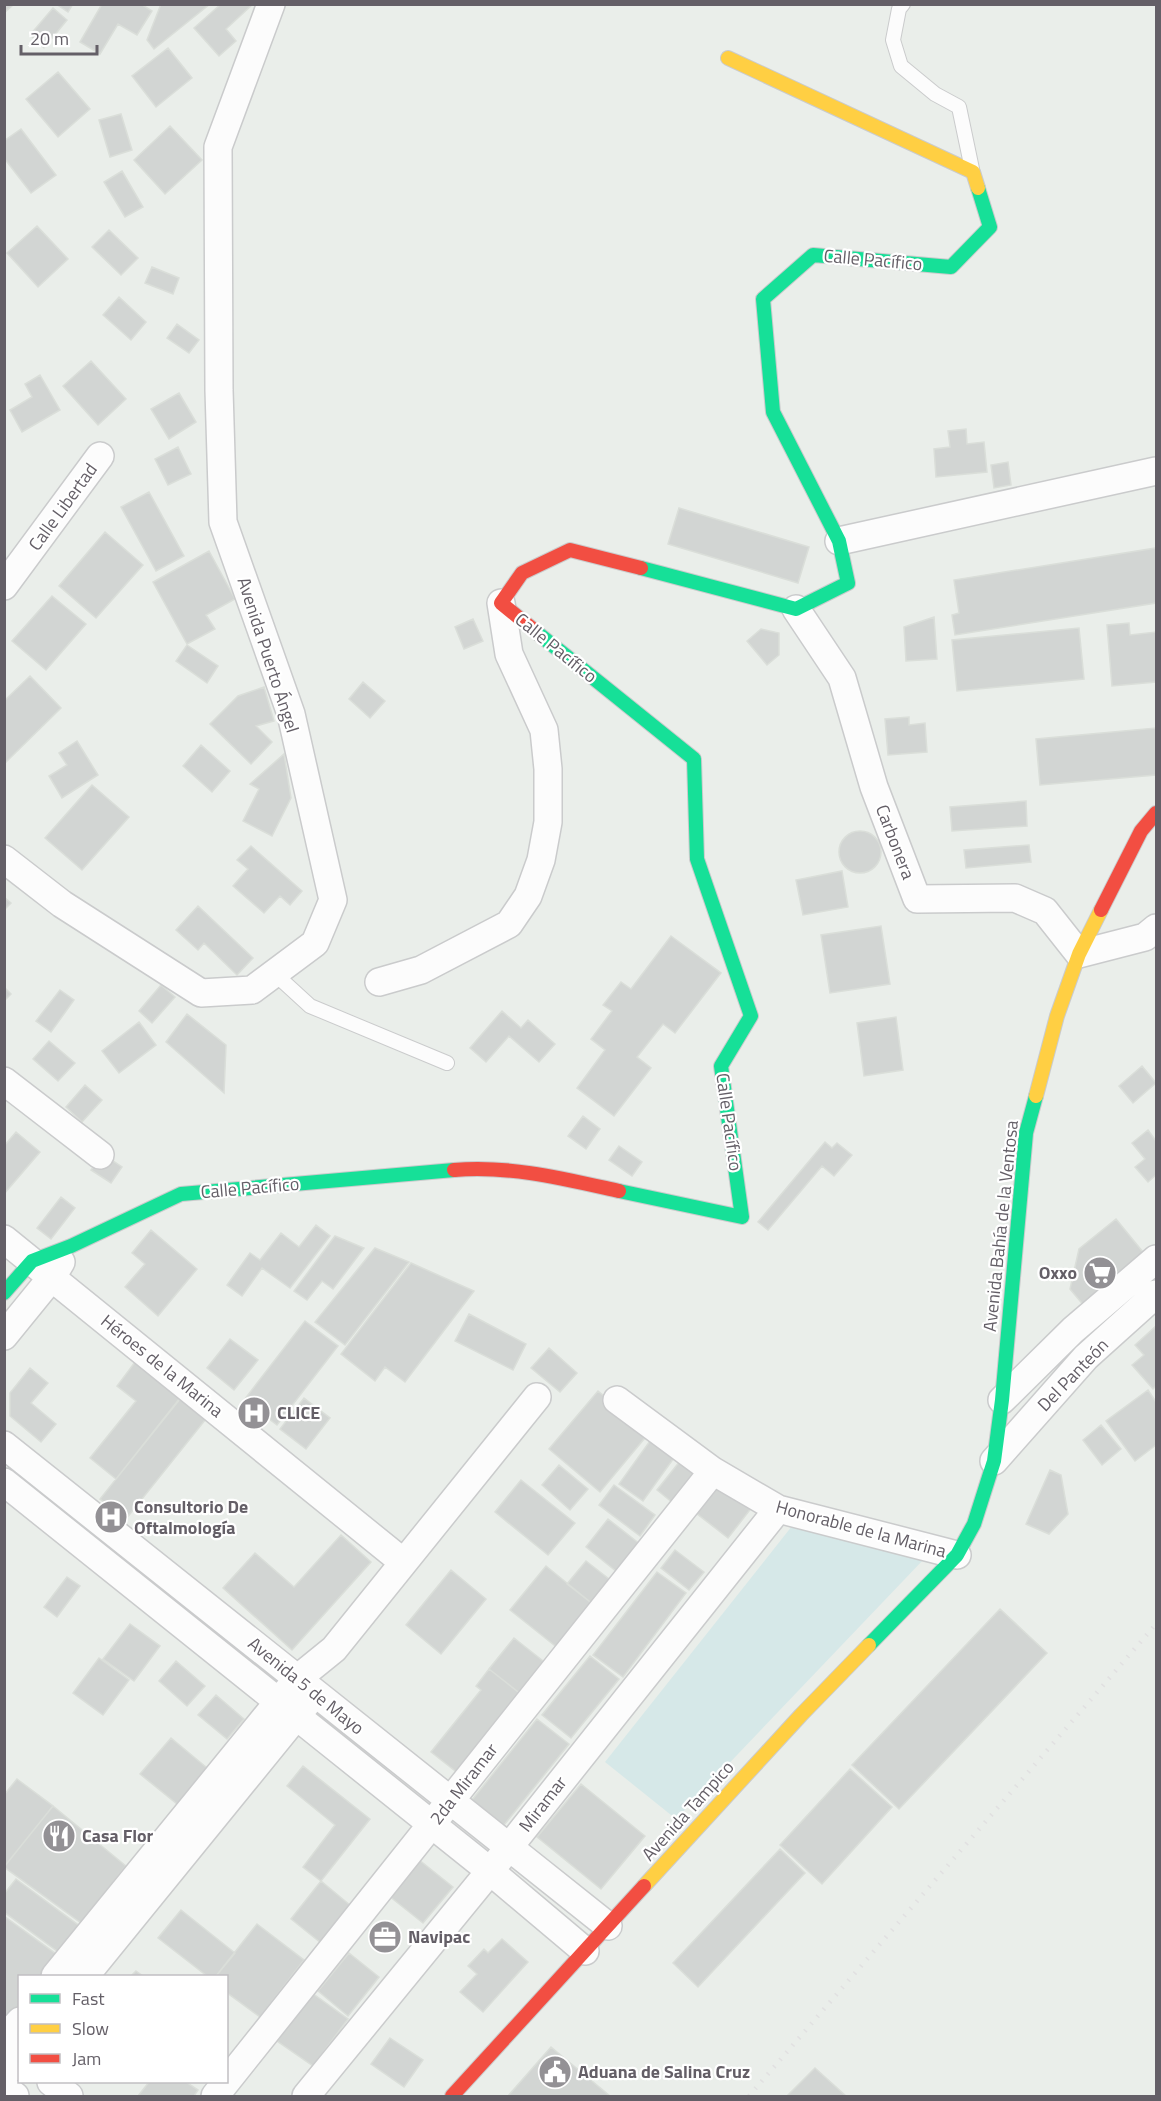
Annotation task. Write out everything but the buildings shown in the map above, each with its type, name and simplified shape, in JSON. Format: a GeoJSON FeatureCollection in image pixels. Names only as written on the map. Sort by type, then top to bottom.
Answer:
{"type":"FeatureCollection","features":[{"type":"Feature","properties":{"kind":"street","name":"Avenida Puerto Ángel"},"geometry":{"type":"LineString","coordinates":[[4,859],[62,904],[201,993],[252,990],[315,943],[333,900],[291,714],[223,522],[219,390],[218,147],[271,4]]}},
{"type":"Feature","properties":{"kind":"street"},"geometry":{"type":"LineString","coordinates":[[728,58],[973,172]]}},
{"type":"Feature","properties":{"kind":"street","name":"Calle Pacífico"},"geometry":{"type":"LineString","coordinates":[[4,1293],[42,1269],[71,1246],[181,1194],[483,1167],[537,1173],[742,1217],[721,1066],[751,1016],[697,859],[694,759],[501,603],[522,573],[570,550],[796,609],[848,583],[839,541],[772,412],[763,299],[813,255],[951,267],[990,227],[973,172]]}},
{"type":"Feature","properties":{"kind":"street","name":"Calle Libertad"},"geometry":{"type":"LineString","coordinates":[[4,586],[100,456]]}},
{"type":"Feature","properties":{"kind":"street"},"geometry":{"type":"LineString","coordinates":[[839,541],[1156,471]]}},
{"type":"Feature","properties":{"kind":"street"},"geometry":{"type":"LineString","coordinates":[[379,982],[421,970],[509,924],[528,896],[541,860],[548,822],[548,769],[544,730],[509,654],[501,603]]}},
{"type":"Feature","properties":{"kind":"street","name":"Carbonera"},"geometry":{"type":"LineString","coordinates":[[796,609],[842,678],[874,787],[917,899],[1015,898],[1045,911],[1079,954]]}},
{"type":"Feature","properties":{"kind":"street","name":"Avenida Bahía de la Ventosa"},"geometry":{"type":"LineString","coordinates":[[957,1555],[974,1524],[994,1461],[1002,1400],[1026,1133],[1057,1016],[1079,954],[1141,831],[1156,813]]}},
{"type":"Feature","properties":{"kind":"street"},"geometry":{"type":"LineString","coordinates":[[1079,954],[1145,938],[1156,928]]}},
{"type":"Feature","properties":{"kind":"street"},"geometry":{"type":"LineString","coordinates":[[4,1081],[100,1155]]}},
{"type":"Feature","properties":{"kind":"street","name":"Héroes de la Marina"},"geometry":{"type":"LineString","coordinates":[[4,1239],[403,1562]]}},
{"type":"Feature","properties":{"kind":"street","name":"Del Panteón"},"geometry":{"type":"LineString","coordinates":[[1002,1400],[1072,1330],[1156,1259]]}},
{"type":"Feature","properties":{"kind":"street","name":"Calle Pacífico"},"geometry":{"type":"LineString","coordinates":[[4,1336],[42,1269]]}},
{"type":"Feature","properties":{"kind":"street","name":"Del Panteón"},"geometry":{"type":"LineString","coordinates":[[994,1461],[1086,1357],[1156,1294]]}},
{"type":"Feature","properties":{"kind":"street"},"geometry":{"type":"LineString","coordinates":[[57,1975],[306,1686],[537,1397]]}},
{"type":"Feature","properties":{"kind":"street","name":"Honorable de la Marina"},"geometry":{"type":"LineString","coordinates":[[616,1400],[713,1471],[777,1509],[957,1555]]}},
{"type":"Feature","properties":{"kind":"street","name":"Avenida 5 de Mayo"},"geometry":{"type":"LineString","coordinates":[[4,1445],[608,1926]]}},
{"type":"Feature","properties":{"kind":"street","name":"2da Miramar"},"geometry":{"type":"LineString","coordinates":[[228,2081],[713,1471]]}},
{"type":"Feature","properties":{"kind":"street","name":"Avenida 5 de Mayo"},"geometry":{"type":"LineString","coordinates":[[4,1482],[432,1824],[585,1952]]}},
{"type":"Feature","properties":{"kind":"street","name":"Miramar"},"geometry":{"type":"LineString","coordinates":[[306,2097],[490,1871],[777,1509]]}},
{"type":"Feature","properties":{"kind":"street","name":"Avenida Tampico"},"geometry":{"type":"LineString","coordinates":[[452,2097],[801,1715],[957,1555]]}},
{"type":"Feature","properties":{"kind":"street"},"geometry":{"type":"LineString","coordinates":[[87,1975],[287,1708]]}},
{"type":"Feature","properties":{"kind":"street"},"geometry":{"type":"LineString","coordinates":[[4,2039],[18,2023]]}},
{"type":"Feature","properties":{"kind":"street"},"geometry":{"type":"LineString","coordinates":[[4,2045],[18,2056]]}},
{"type":"Feature","properties":{"kind":"street"},"geometry":{"type":"LineString","coordinates":[[4,2075],[18,2059]]}},
{"type":"Feature","properties":{"kind":"street"},"geometry":{"type":"LineString","coordinates":[[52,2083],[69,2097]]}},
{"type":"Feature","properties":{"kind":"street","name":"2da Miramar"},"geometry":{"type":"LineString","coordinates":[[215,2097],[226,2083]]}},
{"type":"Feature","properties":{"kind":"street"},"geometry":{"type":"LineString","coordinates":[[4,2088],[15,2097]]}},
{"type":"Feature","properties":{"kind":"lane"},"geometry":{"type":"LineString","coordinates":[[903,4],[899,9],[893,40],[902,66],[934,94],[959,107],[973,172]]}},
{"type":"Feature","properties":{"kind":"lane"},"geometry":{"type":"LineString","coordinates":[[274,974],[310,1006],[447,1063]]}},
{"type":"Feature","properties":{"kind":"shaded area"},"geometry":{"type":"Polygon","coordinates":[[[796,1521],[924,1559],[676,1819],[605,1762],[796,1521]]]}},
{"type":"Feature","properties":{"kind":"railway"},"geometry":{"type":"LineString","coordinates":[[749,2096],[1156,1624]]}},
{"type":"Feature","properties":{"kind":"traffic: fast"},"geometry":{"type":"LineString","coordinates":[[641,568],[796,609],[848,583],[839,541],[773,412],[763,299],[813,255],[951,267],[990,227],[978,188]]}},
{"type":"Feature","properties":{"kind":"traffic: fast"},"geometry":{"type":"LineString","coordinates":[[535,631],[694,759],[697,859],[751,1016],[721,1066],[742,1217],[619,1191]]}},
{"type":"Feature","properties":{"kind":"traffic: fast"},"geometry":{"type":"LineString","coordinates":[[869,1645],[957,1555],[974,1524],[994,1461],[1002,1400],[1026,1133],[1036,1096]]}},
{"type":"Feature","properties":{"kind":"traffic: fast"},"geometry":{"type":"LineString","coordinates":[[4,1293],[32,1261],[71,1246],[181,1194],[454,1170]]}},
{"type":"Feature","properties":{"kind":"traffic: slow"},"geometry":{"type":"LineString","coordinates":[[728,58],[973,172],[978,188]]}},
{"type":"Feature","properties":{"kind":"traffic: slow"},"geometry":{"type":"LineString","coordinates":[[1036,1096],[1057,1016],[1079,954],[1101,910]]}},
{"type":"Feature","properties":{"kind":"traffic: slow"},"geometry":{"type":"LineString","coordinates":[[644,1886],[801,1715],[869,1645]]}},
{"type":"Feature","properties":{"kind":"traffic: jam"},"geometry":{"type":"LineString","coordinates":[[535,631],[501,603],[522,573],[570,550],[641,568]]}},
{"type":"Feature","properties":{"kind":"traffic: jam"},"geometry":{"type":"LineString","coordinates":[[1101,910],[1141,831],[1156,813]]}},
{"type":"Feature","properties":{"kind":"traffic: jam"},"geometry":{"type":"LineString","coordinates":[[454,1170],[517,1171],[619,1191]]}},
{"type":"Feature","properties":{"kind":"traffic: jam"},"geometry":{"type":"LineString","coordinates":[[452,2096],[644,1886]]}},
{"type":"Feature","properties":{"kind":"place","name":"Oxxo"},"geometry":{"type":"Point","coordinates":[1100,1273]}},
{"type":"Feature","properties":{"kind":"place","name":"CLICE"},"geometry":{"type":"Point","coordinates":[254,1413]}},
{"type":"Feature","properties":{"kind":"place","name":"Consultorio De Oftalmología"},"geometry":{"type":"Point","coordinates":[111,1517]}},
{"type":"Feature","properties":{"kind":"place","name":"Casa Flor"},"geometry":{"type":"Point","coordinates":[59,1836]}},
{"type":"Feature","properties":{"kind":"place","name":"Navipac"},"geometry":{"type":"Point","coordinates":[385,1937]}},
{"type":"Feature","properties":{"kind":"place","name":"Aduana de Salina Cruz"},"geometry":{"type":"Point","coordinates":[555,2072]}}]}
